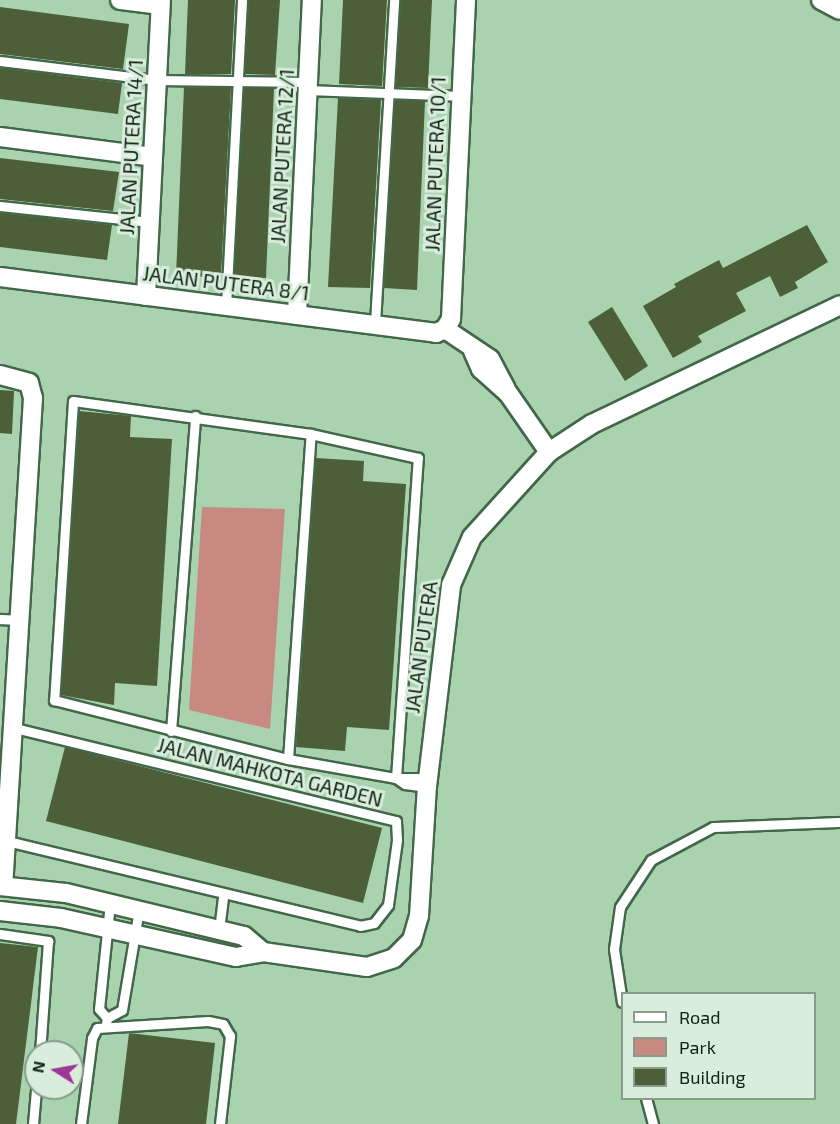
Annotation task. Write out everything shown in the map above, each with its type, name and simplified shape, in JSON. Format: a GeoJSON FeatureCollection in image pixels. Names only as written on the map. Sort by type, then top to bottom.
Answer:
{"type":"FeatureCollection","features":[{"type":"Feature","properties":{"kind":"street"},"geometry":{"type":"LineString","coordinates":[[120,0],[161,3]]}},
{"type":"Feature","properties":{"kind":"street","name":"JALAN PUTERA 12/1"},"geometry":{"type":"LineString","coordinates":[[297,315],[312,0]]}},
{"type":"Feature","properties":{"kind":"street","name":"JALAN PUTERA 10/1"},"geometry":{"type":"LineString","coordinates":[[445,329],[451,319],[466,0]]}},
{"type":"Feature","properties":{"kind":"street"},"geometry":{"type":"LineString","coordinates":[[821,0],[840,10]]}},
{"type":"Feature","properties":{"kind":"street","name":"JALAN PUTERA 14/1"},"geometry":{"type":"LineString","coordinates":[[146,296],[161,3]]}},
{"type":"Feature","properties":{"kind":"street"},"geometry":{"type":"LineString","coordinates":[[0,137],[153,157]]}},
{"type":"Feature","properties":{"kind":"street","name":"JALAN PUTERA 8/1"},"geometry":{"type":"LineString","coordinates":[[0,276],[375,323],[435,333],[445,329]]}},
{"type":"Feature","properties":{"kind":"street","name":"JALAN PUTERA"},"geometry":{"type":"LineString","coordinates":[[0,911],[107,928],[236,957],[263,952],[367,967],[382,964],[403,949],[412,940],[419,916],[427,783],[455,569],[483,523],[549,452],[592,424],[840,305]]}},
{"type":"Feature","properties":{"kind":"street"},"geometry":{"type":"LineString","coordinates":[[445,329],[473,351],[481,369],[508,393],[549,452]]}},
{"type":"Feature","properties":{"kind":"street"},"geometry":{"type":"LineString","coordinates":[[0,375],[29,383],[33,398],[7,841],[2,862],[1,886]]}},
{"type":"Feature","properties":{"kind":"street","name":"JALAN PUTERA"},"geometry":{"type":"LineString","coordinates":[[1,886],[110,902],[139,909],[244,936],[263,952]]}},
{"type":"Feature","properties":{"kind":"lane"},"geometry":{"type":"LineString","coordinates":[[226,306],[242,0]]}},
{"type":"Feature","properties":{"kind":"lane"},"geometry":{"type":"LineString","coordinates":[[375,323],[394,0]]}},
{"type":"Feature","properties":{"kind":"lane"},"geometry":{"type":"LineString","coordinates":[[0,61],[156,80],[237,81],[460,96]]}},
{"type":"Feature","properties":{"kind":"lane"},"geometry":{"type":"LineString","coordinates":[[0,206],[150,222]]}},
{"type":"Feature","properties":{"kind":"lane"},"geometry":{"type":"LineString","coordinates":[[396,778],[418,458],[311,434],[195,416],[73,401],[70,410],[54,700],[288,759],[396,778],[427,783]]}},
{"type":"Feature","properties":{"kind":"lane"},"geometry":{"type":"LineString","coordinates":[[171,731],[195,416]]}},
{"type":"Feature","properties":{"kind":"lane"},"geometry":{"type":"LineString","coordinates":[[288,759],[311,434]]}},
{"type":"Feature","properties":{"kind":"lane"},"geometry":{"type":"LineString","coordinates":[[0,619],[21,621]]}},
{"type":"Feature","properties":{"kind":"lane","name":"JALAN MAHKOTA GARDEN"},"geometry":{"type":"LineString","coordinates":[[7,841],[223,895],[360,926],[375,923],[388,905],[396,821],[14,728]]}},
{"type":"Feature","properties":{"kind":"lane"},"geometry":{"type":"LineString","coordinates":[[621,995],[614,949],[620,907],[651,860],[713,827],[840,822]]}},
{"type":"Feature","properties":{"kind":"lane"},"geometry":{"type":"LineString","coordinates":[[219,930],[223,895]]}},
{"type":"Feature","properties":{"kind":"lane"},"geometry":{"type":"LineString","coordinates":[[107,1021],[99,1008],[110,902]]}},
{"type":"Feature","properties":{"kind":"lane"},"geometry":{"type":"LineString","coordinates":[[81,1124],[92,1038],[97,1028],[122,1010],[139,909]]}},
{"type":"Feature","properties":{"kind":"lane"},"geometry":{"type":"LineString","coordinates":[[0,934],[48,941],[41,1040]]}},
{"type":"Feature","properties":{"kind":"lane"},"geometry":{"type":"LineString","coordinates":[[107,1021],[208,1021],[223,1024],[230,1036],[220,1124]]}},
{"type":"Feature","properties":{"kind":"lane"},"geometry":{"type":"LineString","coordinates":[[33,1124],[35,1100]]}},
{"type":"Feature","properties":{"kind":"lane"},"geometry":{"type":"LineString","coordinates":[[647,1100],[653,1124]]}},
{"type":"Feature","properties":{"kind":"green space"},"geometry":{"type":"Polygon","coordinates":[[[202,507],[285,509],[270,729],[189,710],[202,507]]]}},
{"type":"Feature","properties":{"kind":"building"},"geometry":{"type":"Polygon","coordinates":[[[188,0],[235,0],[231,74],[185,74],[188,0]]]}},
{"type":"Feature","properties":{"kind":"building"},"geometry":{"type":"Polygon","coordinates":[[[249,0],[280,0],[275,75],[245,74],[249,0]]]}},
{"type":"Feature","properties":{"kind":"building"},"geometry":{"type":"Polygon","coordinates":[[[343,0],[387,0],[382,86],[339,84],[343,0]]]}},
{"type":"Feature","properties":{"kind":"building"},"geometry":{"type":"Polygon","coordinates":[[[401,0],[432,0],[428,88],[396,87],[401,0]]]}},
{"type":"Feature","properties":{"kind":"building"},"geometry":{"type":"Polygon","coordinates":[[[0,7],[129,24],[123,69],[0,54],[0,7]]]}},
{"type":"Feature","properties":{"kind":"building"},"geometry":{"type":"Polygon","coordinates":[[[0,68],[122,83],[118,114],[0,99],[0,68]]]}},
{"type":"Feature","properties":{"kind":"building"},"geometry":{"type":"Polygon","coordinates":[[[184,87],[231,88],[221,275],[213,277],[176,276],[184,87]]]}},
{"type":"Feature","properties":{"kind":"building"},"geometry":{"type":"Polygon","coordinates":[[[244,88],[274,88],[266,278],[234,276],[244,88]]]}},
{"type":"Feature","properties":{"kind":"building"},"geometry":{"type":"Polygon","coordinates":[[[338,98],[381,100],[370,288],[328,287],[338,98]]]}},
{"type":"Feature","properties":{"kind":"building"},"geometry":{"type":"Polygon","coordinates":[[[395,100],[425,101],[417,290],[384,288],[395,100]]]}},
{"type":"Feature","properties":{"kind":"building"},"geometry":{"type":"Polygon","coordinates":[[[0,158],[119,172],[113,211],[0,199],[0,158]]]}},
{"type":"Feature","properties":{"kind":"building"},"geometry":{"type":"Polygon","coordinates":[[[0,213],[112,225],[107,260],[0,247],[0,213]]]}},
{"type":"Feature","properties":{"kind":"building"},"geometry":{"type":"Polygon","coordinates":[[[807,225],[828,262],[795,282],[798,288],[780,297],[770,276],[736,293],[746,311],[698,336],[702,342],[673,358],[643,306],[676,287],[674,284],[719,260],[723,268],[807,225]]]}},
{"type":"Feature","properties":{"kind":"building"},"geometry":{"type":"Polygon","coordinates":[[[612,307],[648,366],[625,381],[588,322],[612,307]]]}},
{"type":"Feature","properties":{"kind":"building"},"geometry":{"type":"Polygon","coordinates":[[[0,390],[14,391],[12,434],[0,433],[0,390]]]}},
{"type":"Feature","properties":{"kind":"building"},"geometry":{"type":"Polygon","coordinates":[[[79,411],[131,416],[130,437],[172,439],[157,686],[115,683],[114,705],[61,695],[79,411]]]}},
{"type":"Feature","properties":{"kind":"building"},"geometry":{"type":"Polygon","coordinates":[[[316,458],[364,461],[363,481],[406,484],[389,730],[347,727],[345,751],[296,747],[316,458]]]}},
{"type":"Feature","properties":{"kind":"building"},"geometry":{"type":"Polygon","coordinates":[[[65,747],[382,828],[363,903],[46,821],[65,747]]]}},
{"type":"Feature","properties":{"kind":"building"},"geometry":{"type":"Polygon","coordinates":[[[0,943],[38,947],[26,1040],[24,1040],[24,1060],[16,1124],[0,1124],[0,943]]]}},
{"type":"Feature","properties":{"kind":"building"},"geometry":{"type":"Polygon","coordinates":[[[129,1033],[215,1043],[206,1124],[118,1124],[129,1033]]]}}]}
